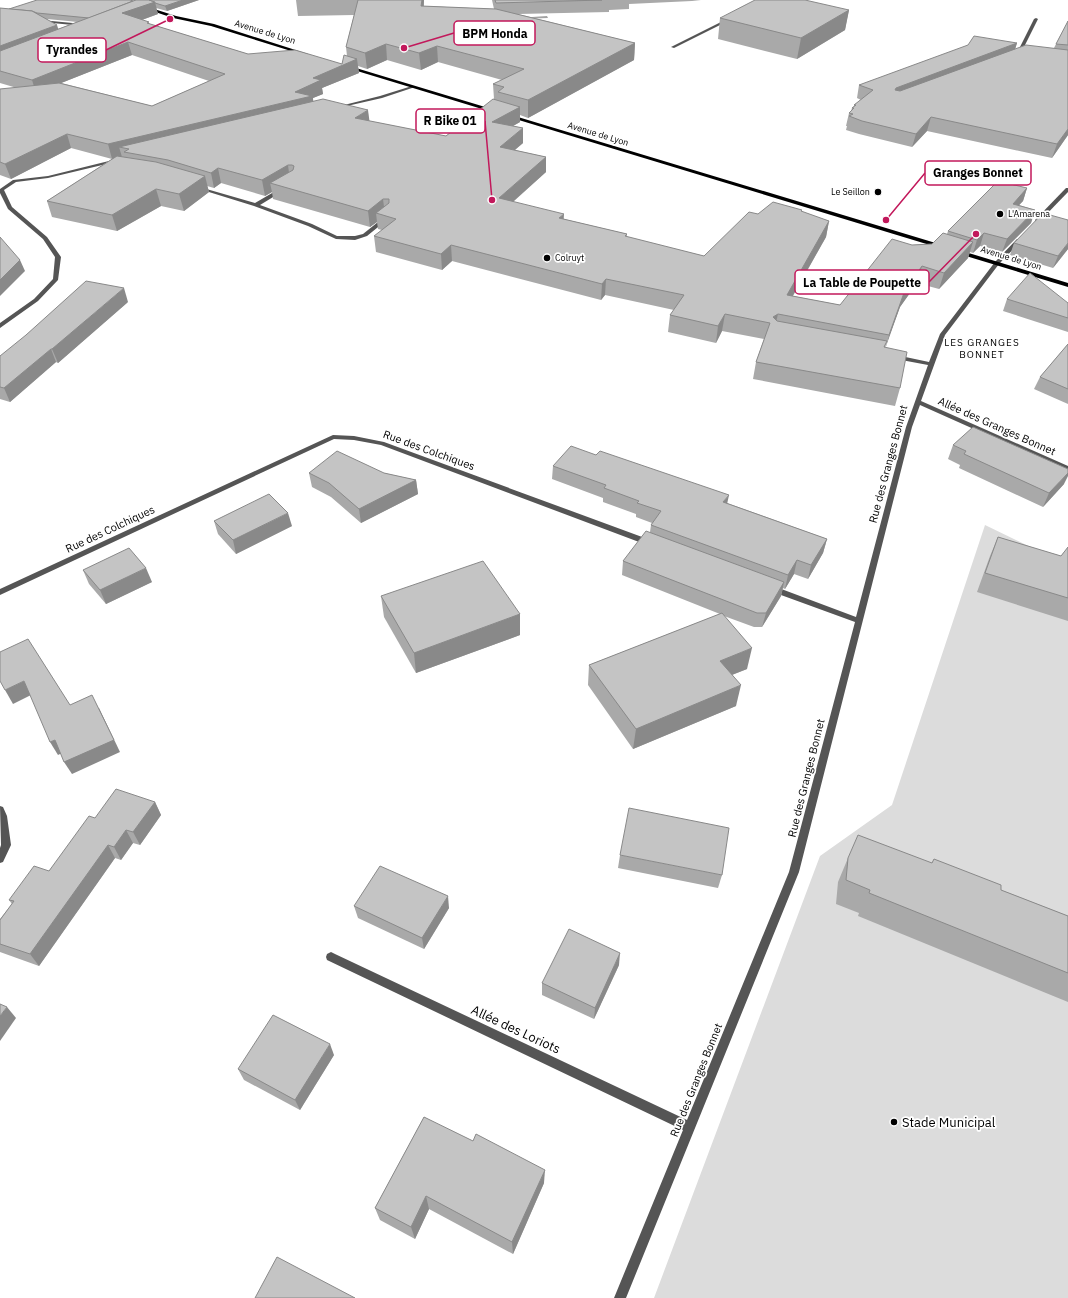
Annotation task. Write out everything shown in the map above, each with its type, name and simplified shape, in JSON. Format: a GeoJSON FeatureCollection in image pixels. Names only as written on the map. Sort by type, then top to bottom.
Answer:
{"type":"FeatureCollection","features":[{"type":"Feature","properties":{"kind":"main road","name":"Avenue de Lyon"},"geometry":{"type":"LineString","coordinates":[[122,0],[145,8],[212,25],[309,54]]}},
{"type":"Feature","properties":{"kind":"main road","name":"Avenue de Lyon"},"geometry":{"type":"LineString","coordinates":[[339,64],[1068,285]]}},
{"type":"Feature","properties":{"kind":"street"},"geometry":{"type":"LineString","coordinates":[[138,10],[145,8]]}},
{"type":"Feature","properties":{"kind":"street"},"geometry":{"type":"LineString","coordinates":[[673,48],[730,19]]}},
{"type":"Feature","properties":{"kind":"street"},"geometry":{"type":"LineString","coordinates":[[1019,56],[1028,54],[1021,49],[1036,19]]}},
{"type":"Feature","properties":{"kind":"street"},"geometry":{"type":"LineString","coordinates":[[50,28],[38,21],[90,26]]}},
{"type":"Feature","properties":{"kind":"street"},"geometry":{"type":"LineString","coordinates":[[335,108],[381,97],[413,87]]}},
{"type":"Feature","properties":{"kind":"street"},"geometry":{"type":"LineString","coordinates":[[0,326],[36,300],[56,279],[58,257],[45,238],[10,208],[1,190],[15,181],[48,177],[125,158]]}},
{"type":"Feature","properties":{"kind":"street"},"geometry":{"type":"LineString","coordinates":[[102,163],[112,167]]}},
{"type":"Feature","properties":{"kind":"street"},"geometry":{"type":"LineString","coordinates":[[191,185],[256,205],[310,225],[336,237],[355,238],[365,235],[388,217]]}},
{"type":"Feature","properties":{"kind":"street"},"geometry":{"type":"LineString","coordinates":[[256,205],[286,186]]}},
{"type":"Feature","properties":{"kind":"street"},"geometry":{"type":"LineString","coordinates":[[1031,228],[1068,189]]}},
{"type":"Feature","properties":{"kind":"street","name":"Rue des Granges Bonnet"},"geometry":{"type":"LineString","coordinates":[[620,1298],[794,872],[909,427],[942,334],[997,263],[1026,233]]}},
{"type":"Feature","properties":{"kind":"street"},"geometry":{"type":"LineString","coordinates":[[886,355],[931,364]]}},
{"type":"Feature","properties":{"kind":"street","name":"Allée des Granges Bonnet"},"geometry":{"type":"LineString","coordinates":[[918,402],[1068,469]]}},
{"type":"Feature","properties":{"kind":"street","name":"Rue des Colchiques"},"geometry":{"type":"LineString","coordinates":[[0,592],[333,437],[354,438],[382,443],[655,545]]}},
{"type":"Feature","properties":{"kind":"street"},"geometry":{"type":"LineString","coordinates":[[766,586],[859,621]]}},
{"type":"Feature","properties":{"kind":"street"},"geometry":{"type":"LineString","coordinates":[[0,810],[6,845],[0,859]]}},
{"type":"Feature","properties":{"kind":"street","name":"Allée des Loriots"},"geometry":{"type":"LineString","coordinates":[[331,957],[690,1127]]}},
{"type":"Feature","properties":{"kind":"shaded area","name":"Stade Municipal"},"geometry":{"type":"Polygon","coordinates":[[[985,525],[1068,565],[1068,1298],[654,1298],[820,856],[892,805],[985,525]]]}},
{"type":"Feature","properties":{"kind":"building"},"geometry":{"type":"Polygon","coordinates":[[[37,0],[133,1],[89,18],[9,9],[37,0]]]}},
{"type":"Feature","properties":{"kind":"building"},"geometry":{"type":"Polygon","coordinates":[[[136,0],[149,0],[155,2],[122,13],[149,22],[147,23],[248,54],[295,50],[342,64],[344,55],[357,59],[313,78],[321,80],[295,92],[312,96],[108,144],[67,134],[5,164],[0,162],[0,89],[59,83],[152,106],[225,74],[128,42],[32,80],[0,71],[0,51],[136,0]]]}},
{"type":"Feature","properties":{"kind":"building"},"geometry":{"type":"Polygon","coordinates":[[[149,0],[183,0],[165,6],[149,0]]]}},
{"type":"Feature","properties":{"kind":"building"},"geometry":{"type":"Polygon","coordinates":[[[358,0],[422,0],[421,6],[496,9],[635,43],[528,100],[498,92],[504,87],[493,84],[524,69],[437,46],[419,53],[386,44],[365,53],[346,47],[358,0]]]}},
{"type":"Feature","properties":{"kind":"building"},"geometry":{"type":"Polygon","coordinates":[[[495,0],[602,0],[496,3],[495,0]]]}},
{"type":"Feature","properties":{"kind":"building"},"geometry":{"type":"Polygon","coordinates":[[[755,0],[805,0],[849,10],[801,38],[720,18],[755,0]]]}},
{"type":"Feature","properties":{"kind":"building"},"geometry":{"type":"Polygon","coordinates":[[[0,8],[32,11],[57,25],[0,46],[0,8]]]}},
{"type":"Feature","properties":{"kind":"building"},"geometry":{"type":"Polygon","coordinates":[[[1068,21],[1068,45],[1056,44],[1068,21]]]}},
{"type":"Feature","properties":{"kind":"building"},"geometry":{"type":"Polygon","coordinates":[[[974,36],[1017,43],[896,88],[895,90],[900,91],[1026,45],[1068,50],[1068,129],[1057,144],[931,117],[916,134],[862,121],[849,116],[853,114],[849,113],[856,105],[854,105],[873,90],[859,85],[968,45],[974,36]]]}},
{"type":"Feature","properties":{"kind":"building"},"geometry":{"type":"Polygon","coordinates":[[[323,99],[368,110],[355,118],[446,136],[493,99],[520,107],[492,122],[523,128],[500,147],[546,157],[499,198],[564,214],[559,218],[627,234],[625,236],[704,256],[749,212],[758,214],[773,202],[802,210],[801,211],[829,221],[787,295],[840,305],[892,239],[912,245],[932,244],[943,233],[973,242],[944,273],[922,266],[905,290],[889,335],[778,314],[773,317],[777,321],[887,341],[884,347],[907,352],[900,388],[756,362],[770,323],[725,314],[718,326],[670,315],[684,295],[606,279],[602,284],[451,245],[441,254],[374,236],[396,219],[376,213],[389,203],[389,199],[383,199],[368,211],[270,183],[293,170],[294,166],[292,165],[288,165],[262,180],[218,168],[211,173],[168,160],[124,152],[129,149],[119,147],[323,99]]]}},
{"type":"Feature","properties":{"kind":"building"},"geometry":{"type":"Polygon","coordinates":[[[117,156],[156,162],[205,176],[179,194],[156,189],[112,215],[47,201],[117,156]]]}},
{"type":"Feature","properties":{"kind":"building"},"geometry":{"type":"Polygon","coordinates":[[[998,181],[1027,188],[1013,204],[1035,210],[1007,239],[984,233],[977,240],[948,231],[998,181]]]}},
{"type":"Feature","properties":{"kind":"building"},"geometry":{"type":"Polygon","coordinates":[[[1043,213],[1068,220],[1068,243],[1058,256],[1014,243],[1043,213]]]}},
{"type":"Feature","properties":{"kind":"building"},"geometry":{"type":"Polygon","coordinates":[[[0,237],[20,260],[0,280],[0,237]]]}},
{"type":"Feature","properties":{"kind":"building"},"geometry":{"type":"Polygon","coordinates":[[[1030,273],[1068,303],[1068,318],[1007,299],[1030,273]]]}},
{"type":"Feature","properties":{"kind":"building"},"geometry":{"type":"Polygon","coordinates":[[[86,281],[124,288],[4,388],[0,387],[0,356],[26,335],[86,281]]]}},
{"type":"Feature","properties":{"kind":"building"},"geometry":{"type":"Polygon","coordinates":[[[1068,344],[1068,389],[1040,377],[1068,344]]]}},
{"type":"Feature","properties":{"kind":"building"},"geometry":{"type":"Polygon","coordinates":[[[973,427],[1068,469],[1068,473],[1049,493],[964,454],[966,451],[953,445],[973,427]]]}},
{"type":"Feature","properties":{"kind":"building"},"geometry":{"type":"Polygon","coordinates":[[[571,446],[596,455],[600,451],[729,495],[723,502],[827,539],[811,565],[797,560],[788,575],[651,525],[661,511],[637,503],[639,501],[604,488],[606,485],[553,466],[571,446]]]}},
{"type":"Feature","properties":{"kind":"building"},"geometry":{"type":"Polygon","coordinates":[[[337,451],[384,473],[416,480],[359,509],[329,483],[309,473],[337,451]]]}},
{"type":"Feature","properties":{"kind":"building"},"geometry":{"type":"Polygon","coordinates":[[[269,494],[288,513],[233,540],[214,521],[269,494]]]}},
{"type":"Feature","properties":{"kind":"building"},"geometry":{"type":"Polygon","coordinates":[[[646,531],[784,582],[766,613],[757,613],[623,561],[646,531]]]}},
{"type":"Feature","properties":{"kind":"building"},"geometry":{"type":"Polygon","coordinates":[[[998,537],[1061,556],[1068,547],[1068,598],[985,573],[998,537]]]}},
{"type":"Feature","properties":{"kind":"building"},"geometry":{"type":"Polygon","coordinates":[[[129,548],[146,568],[100,590],[83,570],[129,548]]]}},
{"type":"Feature","properties":{"kind":"building"},"geometry":{"type":"Polygon","coordinates":[[[483,561],[520,614],[414,653],[381,596],[483,561]]]}},
{"type":"Feature","properties":{"kind":"building"},"geometry":{"type":"Polygon","coordinates":[[[722,613],[752,648],[720,661],[741,685],[636,729],[589,665],[722,613]]]}},
{"type":"Feature","properties":{"kind":"building"},"geometry":{"type":"Polygon","coordinates":[[[28,639],[70,705],[92,695],[114,740],[64,762],[55,740],[50,742],[24,681],[5,690],[0,681],[0,652],[28,639]]]}},
{"type":"Feature","properties":{"kind":"building"},"geometry":{"type":"Polygon","coordinates":[[[116,789],[155,802],[133,832],[126,830],[114,847],[108,845],[30,954],[0,944],[0,920],[14,901],[9,900],[34,866],[49,871],[89,816],[95,818],[116,789]]]}},
{"type":"Feature","properties":{"kind":"building"},"geometry":{"type":"Polygon","coordinates":[[[629,808],[729,828],[722,875],[620,855],[629,808]]]}},
{"type":"Feature","properties":{"kind":"building"},"geometry":{"type":"Polygon","coordinates":[[[858,835],[932,863],[934,859],[1001,885],[1001,890],[1068,916],[1068,973],[869,893],[870,890],[846,880],[848,858],[858,835]]]}},
{"type":"Feature","properties":{"kind":"building"},"geometry":{"type":"Polygon","coordinates":[[[380,866],[448,896],[422,938],[354,906],[380,866]]]}},
{"type":"Feature","properties":{"kind":"building"},"geometry":{"type":"Polygon","coordinates":[[[569,929],[620,953],[595,1008],[542,983],[569,929]]]}},
{"type":"Feature","properties":{"kind":"building"},"geometry":{"type":"Polygon","coordinates":[[[0,1004],[7,1007],[0,1016],[0,1004]]]}},
{"type":"Feature","properties":{"kind":"building"},"geometry":{"type":"Polygon","coordinates":[[[273,1015],[330,1044],[295,1100],[238,1069],[273,1015]]]}},
{"type":"Feature","properties":{"kind":"building"},"geometry":{"type":"Polygon","coordinates":[[[424,1117],[473,1141],[476,1134],[545,1170],[512,1242],[426,1196],[411,1227],[375,1208],[424,1117]]]}},
{"type":"Feature","properties":{"kind":"building"},"geometry":{"type":"Polygon","coordinates":[[[277,1257],[355,1298],[255,1298],[277,1257]]]}},
{"type":"Feature","properties":{"kind":"waterway"},"geometry":{"type":"LineString","coordinates":[[519,18],[547,17]]}},
{"type":"Feature","properties":{"kind":"place","name":"Tyrandes"},"geometry":{"type":"Point","coordinates":[170,19]}},
{"type":"Feature","properties":{"kind":"place","name":"BPM Honda"},"geometry":{"type":"Point","coordinates":[404,48]}},
{"type":"Feature","properties":{"kind":"place","name":"Le Seillon"},"geometry":{"type":"Point","coordinates":[878,192]}},
{"type":"Feature","properties":{"kind":"place","name":"R Bike 01"},"geometry":{"type":"Point","coordinates":[492,200]}},
{"type":"Feature","properties":{"kind":"place","name":"L'Amarena"},"geometry":{"type":"Point","coordinates":[1000,214]}},
{"type":"Feature","properties":{"kind":"place","name":"Granges Bonnet"},"geometry":{"type":"Point","coordinates":[886,220]}},
{"type":"Feature","properties":{"kind":"place","name":"La Table de Poupette"},"geometry":{"type":"Point","coordinates":[976,234]}},
{"type":"Feature","properties":{"kind":"place","name":"Colruyt"},"geometry":{"type":"Point","coordinates":[547,258]}},
{"type":"Feature","properties":{"kind":"place","name":"Stade Municipal"},"geometry":{"type":"Point","coordinates":[894,1122]}},
{"type":"Feature","properties":{"kind":"district","name":"LES GRANGES BONNET"},"geometry":{"type":"Point","coordinates":[982,348]}}]}
